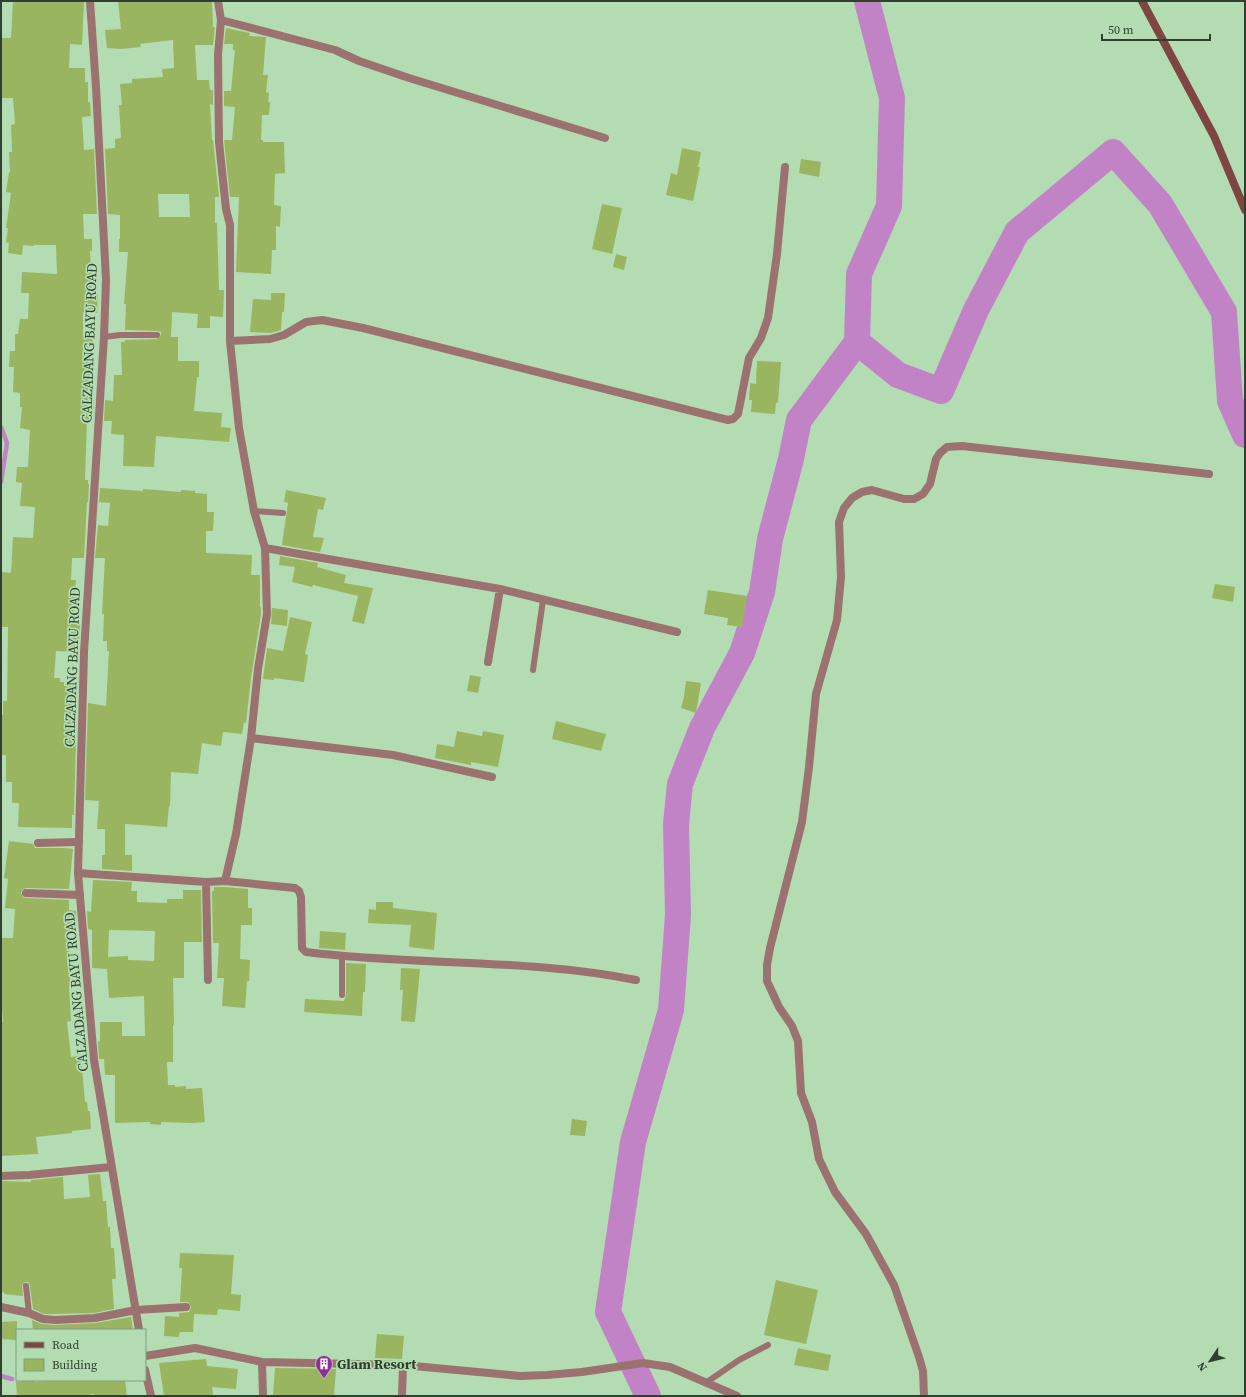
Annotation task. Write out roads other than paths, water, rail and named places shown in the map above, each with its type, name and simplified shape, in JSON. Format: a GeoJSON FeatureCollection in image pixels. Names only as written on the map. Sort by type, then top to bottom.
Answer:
{"type":"FeatureCollection","features":[{"type":"Feature","properties":{"kind":"main road"},"geometry":{"type":"LineString","coordinates":[[1142,1],[1214,136],[1245,210]]}},
{"type":"Feature","properties":{"kind":"street","name":"CALZADANG BAYU ROAD"},"geometry":{"type":"LineString","coordinates":[[90,1],[106,280],[104,337],[84,652],[78,873],[94,1060],[139,1329]]}},
{"type":"Feature","properties":{"kind":"street"},"geometry":{"type":"LineString","coordinates":[[218,1],[221,20],[218,55],[219,142],[226,209],[230,225],[230,341],[239,428],[254,511],[264,548],[267,614],[258,668],[251,738],[236,834],[225,881]]}},
{"type":"Feature","properties":{"kind":"street"},"geometry":{"type":"LineString","coordinates":[[221,20],[335,50],[359,61],[409,78],[605,138]]}},
{"type":"Feature","properties":{"kind":"street"},"geometry":{"type":"LineString","coordinates":[[230,341],[270,339],[284,335],[306,322],[322,320],[363,328],[728,420],[733,419],[738,414],[749,358],[761,338],[768,318],[777,254],[785,166]]}},
{"type":"Feature","properties":{"kind":"street"},"geometry":{"type":"LineString","coordinates":[[924,1396],[923,1371],[920,1357],[894,1284],[866,1234],[835,1192],[819,1159],[812,1122],[801,1093],[798,1041],[792,1026],[779,1007],[767,981],[767,965],[770,948],[802,822],[816,694],[837,620],[841,577],[839,522],[844,508],[852,498],[862,492],[872,490],[904,499],[914,499],[923,494],[930,484],[936,459],[947,447],[962,446],[1209,474]]}},
{"type":"Feature","properties":{"kind":"street"},"geometry":{"type":"LineString","coordinates":[[264,548],[500,590],[678,632]]}},
{"type":"Feature","properties":{"kind":"street"},"geometry":{"type":"LineString","coordinates":[[488,662],[500,590]]}},
{"type":"Feature","properties":{"kind":"street"},"geometry":{"type":"LineString","coordinates":[[251,738],[393,755],[418,760],[433,765],[492,776]]}},
{"type":"Feature","properties":{"kind":"street"},"geometry":{"type":"LineString","coordinates":[[38,843],[79,842]]}},
{"type":"Feature","properties":{"kind":"street"},"geometry":{"type":"LineString","coordinates":[[78,873],[206,882],[225,881],[295,888],[299,891],[301,897],[302,948],[306,952],[342,956],[532,967],[605,974],[636,980]]}},
{"type":"Feature","properties":{"kind":"street"},"geometry":{"type":"LineString","coordinates":[[206,882],[208,980]]}},
{"type":"Feature","properties":{"kind":"street"},"geometry":{"type":"LineString","coordinates":[[26,893],[80,895]]}},
{"type":"Feature","properties":{"kind":"street"},"geometry":{"type":"LineString","coordinates":[[1,1176],[111,1167]]}},
{"type":"Feature","properties":{"kind":"street"},"geometry":{"type":"LineString","coordinates":[[1,1307],[29,1313],[43,1319],[71,1320],[95,1318],[136,1310],[186,1307]]}},
{"type":"Feature","properties":{"kind":"street"},"geometry":{"type":"LineString","coordinates":[[146,1356],[195,1348],[262,1362],[403,1365],[520,1376],[582,1372],[643,1363],[670,1367],[707,1382],[726,1394],[737,1396]]}},
{"type":"Feature","properties":{"kind":"street"},"geometry":{"type":"LineString","coordinates":[[262,1362],[263,1396]]}},
{"type":"Feature","properties":{"kind":"street"},"geometry":{"type":"LineString","coordinates":[[402,1396],[403,1365]]}},
{"type":"Feature","properties":{"kind":"street"},"geometry":{"type":"LineString","coordinates":[[146,1374],[151,1396]]}},
{"type":"Feature","properties":{"kind":"lane"},"geometry":{"type":"LineString","coordinates":[[104,337],[120,335],[157,335]]}},
{"type":"Feature","properties":{"kind":"lane"},"geometry":{"type":"LineString","coordinates":[[254,511],[283,513]]}},
{"type":"Feature","properties":{"kind":"lane"},"geometry":{"type":"LineString","coordinates":[[533,670],[543,600]]}},
{"type":"Feature","properties":{"kind":"lane"},"geometry":{"type":"LineString","coordinates":[[342,956],[342,995]]}},
{"type":"Feature","properties":{"kind":"lane"},"geometry":{"type":"LineString","coordinates":[[26,1286],[29,1313]]}},
{"type":"Feature","properties":{"kind":"lane"},"geometry":{"type":"LineString","coordinates":[[707,1382],[739,1360],[768,1345]]}},
{"type":"Feature","properties":{"kind":"waterway"},"geometry":{"type":"LineString","coordinates":[[867,1],[892,98],[889,206],[859,274],[857,342],[898,375],[941,391],[976,310],[1017,232],[1113,152],[1160,204],[1224,312],[1230,401],[1245,435]]}},
{"type":"Feature","properties":{"kind":"waterway"},"geometry":{"type":"LineString","coordinates":[[648,1396],[608,1312],[633,1142],[671,1010],[678,915],[676,824],[680,784],[702,728],[742,653],[762,592],[770,539],[791,459],[799,420],[857,342]]}},
{"type":"Feature","properties":{"kind":"waterway"},"geometry":{"type":"LineString","coordinates":[[1,427],[7,443],[1,482]]}},
{"type":"Feature","properties":{"kind":"waterway"},"geometry":{"type":"LineString","coordinates":[[1,1376],[12,1379]]}},
{"type":"Feature","properties":{"kind":"place","name":"Glam Resort"},"geometry":{"type":"Point","coordinates":[324,1379]}}]}
